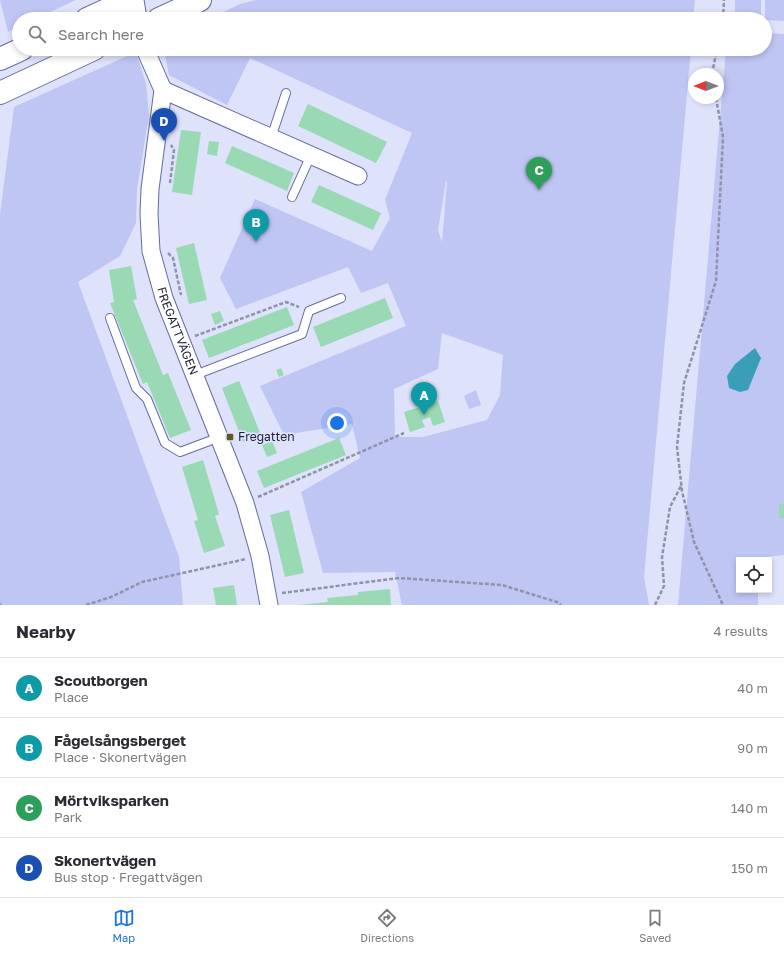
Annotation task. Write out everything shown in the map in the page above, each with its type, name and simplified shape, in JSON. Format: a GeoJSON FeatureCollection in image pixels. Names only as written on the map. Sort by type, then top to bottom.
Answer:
{"type":"FeatureCollection","features":[{"type":"Feature","properties":{"kind":"highway"},"geometry":{"type":"LineString","coordinates":[[102,12],[128,0]]}},
{"type":"Feature","properties":{"kind":"highway"},"geometry":{"type":"LineString","coordinates":[[174,12],[200,0]]}},
{"type":"Feature","properties":{"kind":"highway"},"geometry":{"type":"LineString","coordinates":[[0,59],[12,54]]}},
{"type":"Feature","properties":{"kind":"highway"},"geometry":{"type":"LineString","coordinates":[[0,93],[79,56]]}},
{"type":"Feature","properties":{"kind":"street"},"geometry":{"type":"LineString","coordinates":[[135,0],[137,12]]}},
{"type":"Feature","properties":{"kind":"street"},"geometry":{"type":"LineString","coordinates":[[148,56],[163,90],[358,176]]}},
{"type":"Feature","properties":{"kind":"street","name":"FREGATTVÄGEN"},"geometry":{"type":"LineString","coordinates":[[163,90],[150,189],[149,231],[151,251],[156,271],[181,341],[245,503],[260,556],[269,600]]}},
{"type":"Feature","properties":{"kind":"lane"},"geometry":{"type":"LineString","coordinates":[[271,138],[286,93]]}},
{"type":"Feature","properties":{"kind":"lane"},"geometry":{"type":"LineString","coordinates":[[292,197],[310,155]]}},
{"type":"Feature","properties":{"kind":"lane"},"geometry":{"type":"LineString","coordinates":[[195,375],[302,334],[309,311],[340,298]]}},
{"type":"Feature","properties":{"kind":"lane"},"geometry":{"type":"LineString","coordinates":[[110,318],[136,388],[147,399],[165,443],[180,452],[220,437]]}},
{"type":"Feature","properties":{"kind":"path"},"geometry":{"type":"LineString","coordinates":[[723,12],[724,0]]}},
{"type":"Feature","properties":{"kind":"path"},"geometry":{"type":"LineString","coordinates":[[713,68],[716,56]]}},
{"type":"Feature","properties":{"kind":"path"},"geometry":{"type":"LineString","coordinates":[[717,104],[723,137],[716,281],[684,383],[677,447],[681,485],[694,542],[723,605]]}},
{"type":"Feature","properties":{"kind":"path"},"geometry":{"type":"LineString","coordinates":[[170,183],[174,150],[172,146]]}},
{"type":"Feature","properties":{"kind":"path"},"geometry":{"type":"LineString","coordinates":[[169,254],[173,258],[181,295]]}},
{"type":"Feature","properties":{"kind":"path"},"geometry":{"type":"LineString","coordinates":[[181,341],[286,302],[309,311]]}},
{"type":"Feature","properties":{"kind":"path"},"geometry":{"type":"LineString","coordinates":[[245,503],[404,433]]}},
{"type":"Feature","properties":{"kind":"path"},"geometry":{"type":"LineString","coordinates":[[655,605],[664,586],[662,557],[670,507],[681,485]]}},
{"type":"Feature","properties":{"kind":"path"},"geometry":{"type":"LineString","coordinates":[[86,605],[142,582],[260,556]]}},
{"type":"Feature","properties":{"kind":"path"},"geometry":{"type":"LineString","coordinates":[[269,600],[399,578],[502,585],[557,602],[561,605]]}},
{"type":"Feature","properties":{"kind":"shaded area"},"geometry":{"type":"Polygon","coordinates":[[[0,0],[76,0],[50,12],[12,12],[12,30],[8,32],[0,0]]]}},
{"type":"Feature","properties":{"kind":"shaded area"},"geometry":{"type":"Polygon","coordinates":[[[256,0],[695,0],[694,12],[223,12],[240,4],[256,0]]]}},
{"type":"Feature","properties":{"kind":"shaded area"},"geometry":{"type":"Polygon","coordinates":[[[735,0],[761,0],[761,12],[735,12],[735,0]]]}},
{"type":"Feature","properties":{"kind":"shaded area"},"geometry":{"type":"Polygon","coordinates":[[[765,0],[784,0],[784,21],[772,20],[772,12],[765,12],[765,0]]]}},
{"type":"Feature","properties":{"kind":"shaded area"},"geometry":{"type":"Polygon","coordinates":[[[772,33],[784,34],[784,555],[767,557],[736,557],[736,593],[758,593],[758,605],[678,605],[721,104],[724,104],[725,56],[772,56],[772,33]]]}},
{"type":"Feature","properties":{"kind":"shaded area"},"geometry":{"type":"Polygon","coordinates":[[[127,56],[137,56],[146,84],[149,115],[137,189],[136,223],[120,256],[78,282],[179,557],[183,605],[0,605],[0,214],[14,107],[127,56]]]}},
{"type":"Feature","properties":{"kind":"shaded area"},"geometry":{"type":"Polygon","coordinates":[[[165,56],[690,56],[689,68],[688,68],[688,83],[644,577],[649,605],[402,605],[395,572],[323,573],[301,492],[360,458],[352,424],[284,435],[260,386],[406,326],[388,283],[361,293],[348,267],[236,309],[220,278],[255,199],[372,251],[390,218],[385,200],[412,133],[250,58],[227,105],[169,75],[165,56]],[[447,181],[438,230],[442,242],[447,181]],[[442,333],[438,369],[394,389],[395,437],[423,437],[487,420],[500,395],[503,355],[442,333]]]}},
{"type":"Feature","properties":{"kind":"shaded area"},"geometry":{"type":"Polygon","coordinates":[[[755,348],[761,358],[748,390],[740,392],[729,388],[727,376],[735,364],[755,348]]]}},
{"type":"Feature","properties":{"kind":"shaded area"},"geometry":{"type":"Polygon","coordinates":[[[476,390],[481,405],[469,409],[464,396],[476,390]]]}},
{"type":"Feature","properties":{"kind":"building"},"geometry":{"type":"Polygon","coordinates":[[[308,104],[387,142],[376,163],[298,126],[308,104]]]}},
{"type":"Feature","properties":{"kind":"building"},"geometry":{"type":"Polygon","coordinates":[[[181,130],[201,132],[192,195],[172,192],[181,130]]]}},
{"type":"Feature","properties":{"kind":"building"},"geometry":{"type":"Polygon","coordinates":[[[209,141],[219,142],[217,156],[207,154],[209,141]]]}},
{"type":"Feature","properties":{"kind":"building"},"geometry":{"type":"Polygon","coordinates":[[[232,146],[294,173],[287,191],[225,163],[232,146]]]}},
{"type":"Feature","properties":{"kind":"building"},"geometry":{"type":"Polygon","coordinates":[[[319,185],[381,213],[373,230],[311,202],[319,185]]]}},
{"type":"Feature","properties":{"kind":"building"},"geometry":{"type":"Polygon","coordinates":[[[194,243],[207,300],[189,304],[176,248],[194,243]]]}},
{"type":"Feature","properties":{"kind":"building"},"geometry":{"type":"Polygon","coordinates":[[[131,266],[137,299],[133,300],[163,375],[168,373],[191,430],[170,438],[147,382],[143,384],[110,303],[114,302],[109,270],[131,266]]]}},
{"type":"Feature","properties":{"kind":"building"},"geometry":{"type":"Polygon","coordinates":[[[385,298],[393,318],[321,347],[313,327],[385,298]]]}},
{"type":"Feature","properties":{"kind":"building"},"geometry":{"type":"Polygon","coordinates":[[[287,307],[294,325],[209,358],[202,340],[287,307]]]}},
{"type":"Feature","properties":{"kind":"building"},"geometry":{"type":"Polygon","coordinates":[[[220,311],[224,321],[215,325],[211,314],[220,311]]]}},
{"type":"Feature","properties":{"kind":"building"},"geometry":{"type":"Polygon","coordinates":[[[281,368],[284,375],[279,377],[276,370],[281,368]]]}},
{"type":"Feature","properties":{"kind":"building"},"geometry":{"type":"Polygon","coordinates":[[[239,381],[261,435],[243,442],[222,388],[239,381]]]}},
{"type":"Feature","properties":{"kind":"building"},"geometry":{"type":"Polygon","coordinates":[[[438,401],[445,422],[433,426],[430,417],[422,420],[425,427],[410,432],[404,412],[438,401]]]}},
{"type":"Feature","properties":{"kind":"building"},"geometry":{"type":"Polygon","coordinates":[[[339,438],[346,455],[264,488],[257,471],[339,438]]]}},
{"type":"Feature","properties":{"kind":"building"},"geometry":{"type":"Polygon","coordinates":[[[272,441],[277,453],[267,457],[262,445],[272,441]]]}},
{"type":"Feature","properties":{"kind":"building"},"geometry":{"type":"Polygon","coordinates":[[[203,460],[219,514],[215,516],[225,546],[204,553],[194,521],[198,520],[182,467],[203,460]]]}},
{"type":"Feature","properties":{"kind":"building"},"geometry":{"type":"Polygon","coordinates":[[[779,504],[784,504],[784,518],[779,518],[779,504]]]}},
{"type":"Feature","properties":{"kind":"building"},"geometry":{"type":"Polygon","coordinates":[[[289,510],[304,573],[285,577],[270,515],[289,510]]]}},
{"type":"Feature","properties":{"kind":"building"},"geometry":{"type":"Polygon","coordinates":[[[234,585],[237,605],[216,605],[213,588],[234,585]]]}},
{"type":"Feature","properties":{"kind":"building"},"geometry":{"type":"Polygon","coordinates":[[[390,589],[391,605],[299,605],[328,602],[327,598],[358,595],[358,592],[390,589]]]}},
{"type":"Feature","properties":{"kind":"place","name":"Skonertvägen"},"geometry":{"type":"Point","coordinates":[164,141]}},
{"type":"Feature","properties":{"kind":"place","name":"Mörtviksparken"},"geometry":{"type":"Point","coordinates":[539,190]}},
{"type":"Feature","properties":{"kind":"place","name":"Fågelsångsberget"},"geometry":{"type":"Point","coordinates":[256,242]}},
{"type":"Feature","properties":{"kind":"place","name":"Scoutborgen"},"geometry":{"type":"Point","coordinates":[424,415]}},
{"type":"Feature","properties":{"kind":"place","name":"Fregatten"},"geometry":{"type":"Point","coordinates":[230,437]}}]}
